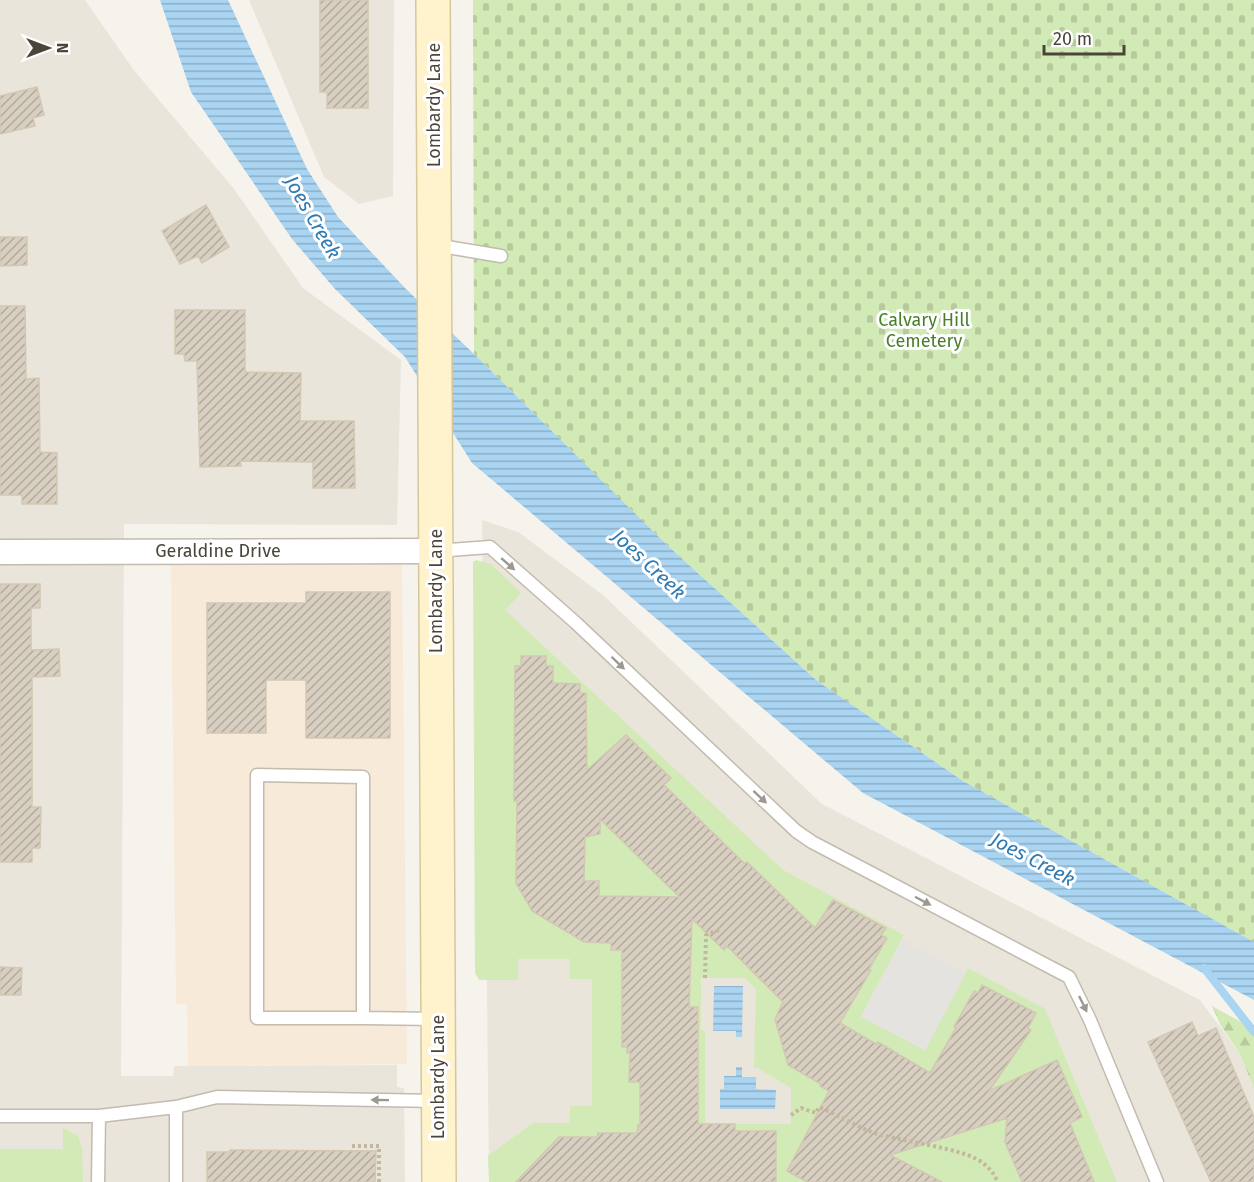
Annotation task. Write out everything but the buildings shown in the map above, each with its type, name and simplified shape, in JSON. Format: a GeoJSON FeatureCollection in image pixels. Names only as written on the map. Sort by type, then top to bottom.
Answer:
{"type":"FeatureCollection","features":[{"type":"Feature","properties":{"kind":"main road","name":"Lombardy Lane"},"geometry":{"type":"LineString","coordinates":[[433,0],[439,1182]]}},
{"type":"Feature","properties":{"kind":"street","name":"Geraldine Drive"},"geometry":{"type":"LineString","coordinates":[[0,552],[435,551]]}},
{"type":"Feature","properties":{"kind":"lane"},"geometry":{"type":"LineString","coordinates":[[435,255],[501,256]]}},
{"type":"Feature","properties":{"kind":"lane"},"geometry":{"type":"LineString","coordinates":[[435,551],[490,548],[576,623],[796,831],[822,847],[1069,977],[1094,1030],[1157,1182]]}},
{"type":"Feature","properties":{"kind":"lane"},"geometry":{"type":"LineString","coordinates":[[363,1018],[363,777],[257,775],[257,1018],[438,1020]]}},
{"type":"Feature","properties":{"kind":"lane"},"geometry":{"type":"LineString","coordinates":[[0,1116],[99,1116],[176,1107],[217,1096],[439,1101]]}},
{"type":"Feature","properties":{"kind":"lane"},"geometry":{"type":"LineString","coordinates":[[176,1107],[176,1182]]}},
{"type":"Feature","properties":{"kind":"lane"},"geometry":{"type":"LineString","coordinates":[[98,1182],[99,1116]]}},
{"type":"Feature","properties":{"kind":"path"},"geometry":{"type":"LineString","coordinates":[[705,978],[706,935],[719,930]]}},
{"type":"Feature","properties":{"kind":"path"},"geometry":{"type":"LineString","coordinates":[[791,1115],[801,1108],[816,1113],[819,1107],[868,1131],[975,1158],[988,1167],[998,1182]]}},
{"type":"Feature","properties":{"kind":"path"},"geometry":{"type":"LineString","coordinates":[[352,1146],[379,1146],[379,1182]]}},
{"type":"Feature","properties":{"kind":"shaded area"},"geometry":{"type":"Polygon","coordinates":[[[0,0],[85,0],[133,69],[234,189],[303,288],[401,360],[397,525],[124,524],[121,1076],[173,1076],[174,1066],[397,1065],[397,1087],[404,1088],[405,1182],[0,1182],[0,0]]]}},
{"type":"Feature","properties":{"kind":"shaded area"},"geometry":{"type":"Polygon","coordinates":[[[249,0],[394,0],[393,196],[359,204],[324,177],[249,0]]]}},
{"type":"Feature","properties":{"kind":"shaded area"},"geometry":{"type":"Polygon","coordinates":[[[482,520],[518,532],[603,595],[822,804],[1200,1000],[1239,1052],[1254,1088],[1254,1182],[489,1182],[482,520]]]}},
{"type":"Feature","properties":{"kind":"shaded area"},"geometry":{"type":"Polygon","coordinates":[[[402,563],[407,1064],[188,1066],[187,1004],[176,1004],[171,565],[402,563]]]}},
{"type":"Feature","properties":{"kind":"shaded area"},"geometry":{"type":"Polygon","coordinates":[[[902,939],[966,973],[925,1050],[861,1017],[902,939]]]}},
{"type":"Feature","properties":{"kind":"green space","name":"Calvary Hill Cemetery"},"geometry":{"type":"Polygon","coordinates":[[[473,0],[1254,0],[1254,942],[963,781],[816,680],[668,546],[474,354],[473,0]]]}},
{"type":"Feature","properties":{"kind":"green space"},"geometry":{"type":"Polygon","coordinates":[[[476,560],[491,564],[521,593],[505,610],[783,870],[904,935],[861,1016],[925,1050],[968,968],[1045,1009],[1117,1182],[489,1182],[488,1156],[533,1123],[570,1123],[570,1106],[592,1106],[592,979],[570,979],[570,959],[518,959],[518,980],[479,980],[475,973],[473,562],[476,560]],[[701,978],[701,1030],[705,1031],[705,1124],[791,1124],[791,1088],[758,1068],[754,1068],[756,989],[745,978],[701,978]]]}},
{"type":"Feature","properties":{"kind":"green space"},"geometry":{"type":"Polygon","coordinates":[[[1212,1006],[1254,1029],[1254,1088],[1239,1052],[1221,1026],[1212,1006]]]}},
{"type":"Feature","properties":{"kind":"green space"},"geometry":{"type":"Polygon","coordinates":[[[63,1128],[78,1136],[82,1149],[83,1182],[0,1182],[0,1149],[63,1149],[63,1128]]]}},
{"type":"Feature","properties":{"kind":"water","name":"Joes Creek"},"geometry":{"type":"Polygon","coordinates":[[[160,0],[228,0],[307,169],[338,217],[406,289],[668,546],[816,680],[963,781],[1254,942],[1254,1000],[863,793],[472,463],[405,357],[335,289],[292,239],[191,92],[160,0]]]}},
{"type":"Feature","properties":{"kind":"water"},"geometry":{"type":"Polygon","coordinates":[[[714,986],[743,986],[742,1037],[736,1037],[736,1031],[713,1031],[714,986]]]}},
{"type":"Feature","properties":{"kind":"water"},"geometry":{"type":"Polygon","coordinates":[[[736,1067],[742,1067],[742,1077],[756,1077],[756,1089],[776,1090],[775,1109],[720,1109],[720,1089],[724,1089],[724,1076],[736,1076],[736,1067]]]}},
{"type":"Feature","properties":{"kind":"waterway"},"geometry":{"type":"LineString","coordinates":[[1204,968],[1254,1032]]}}]}
